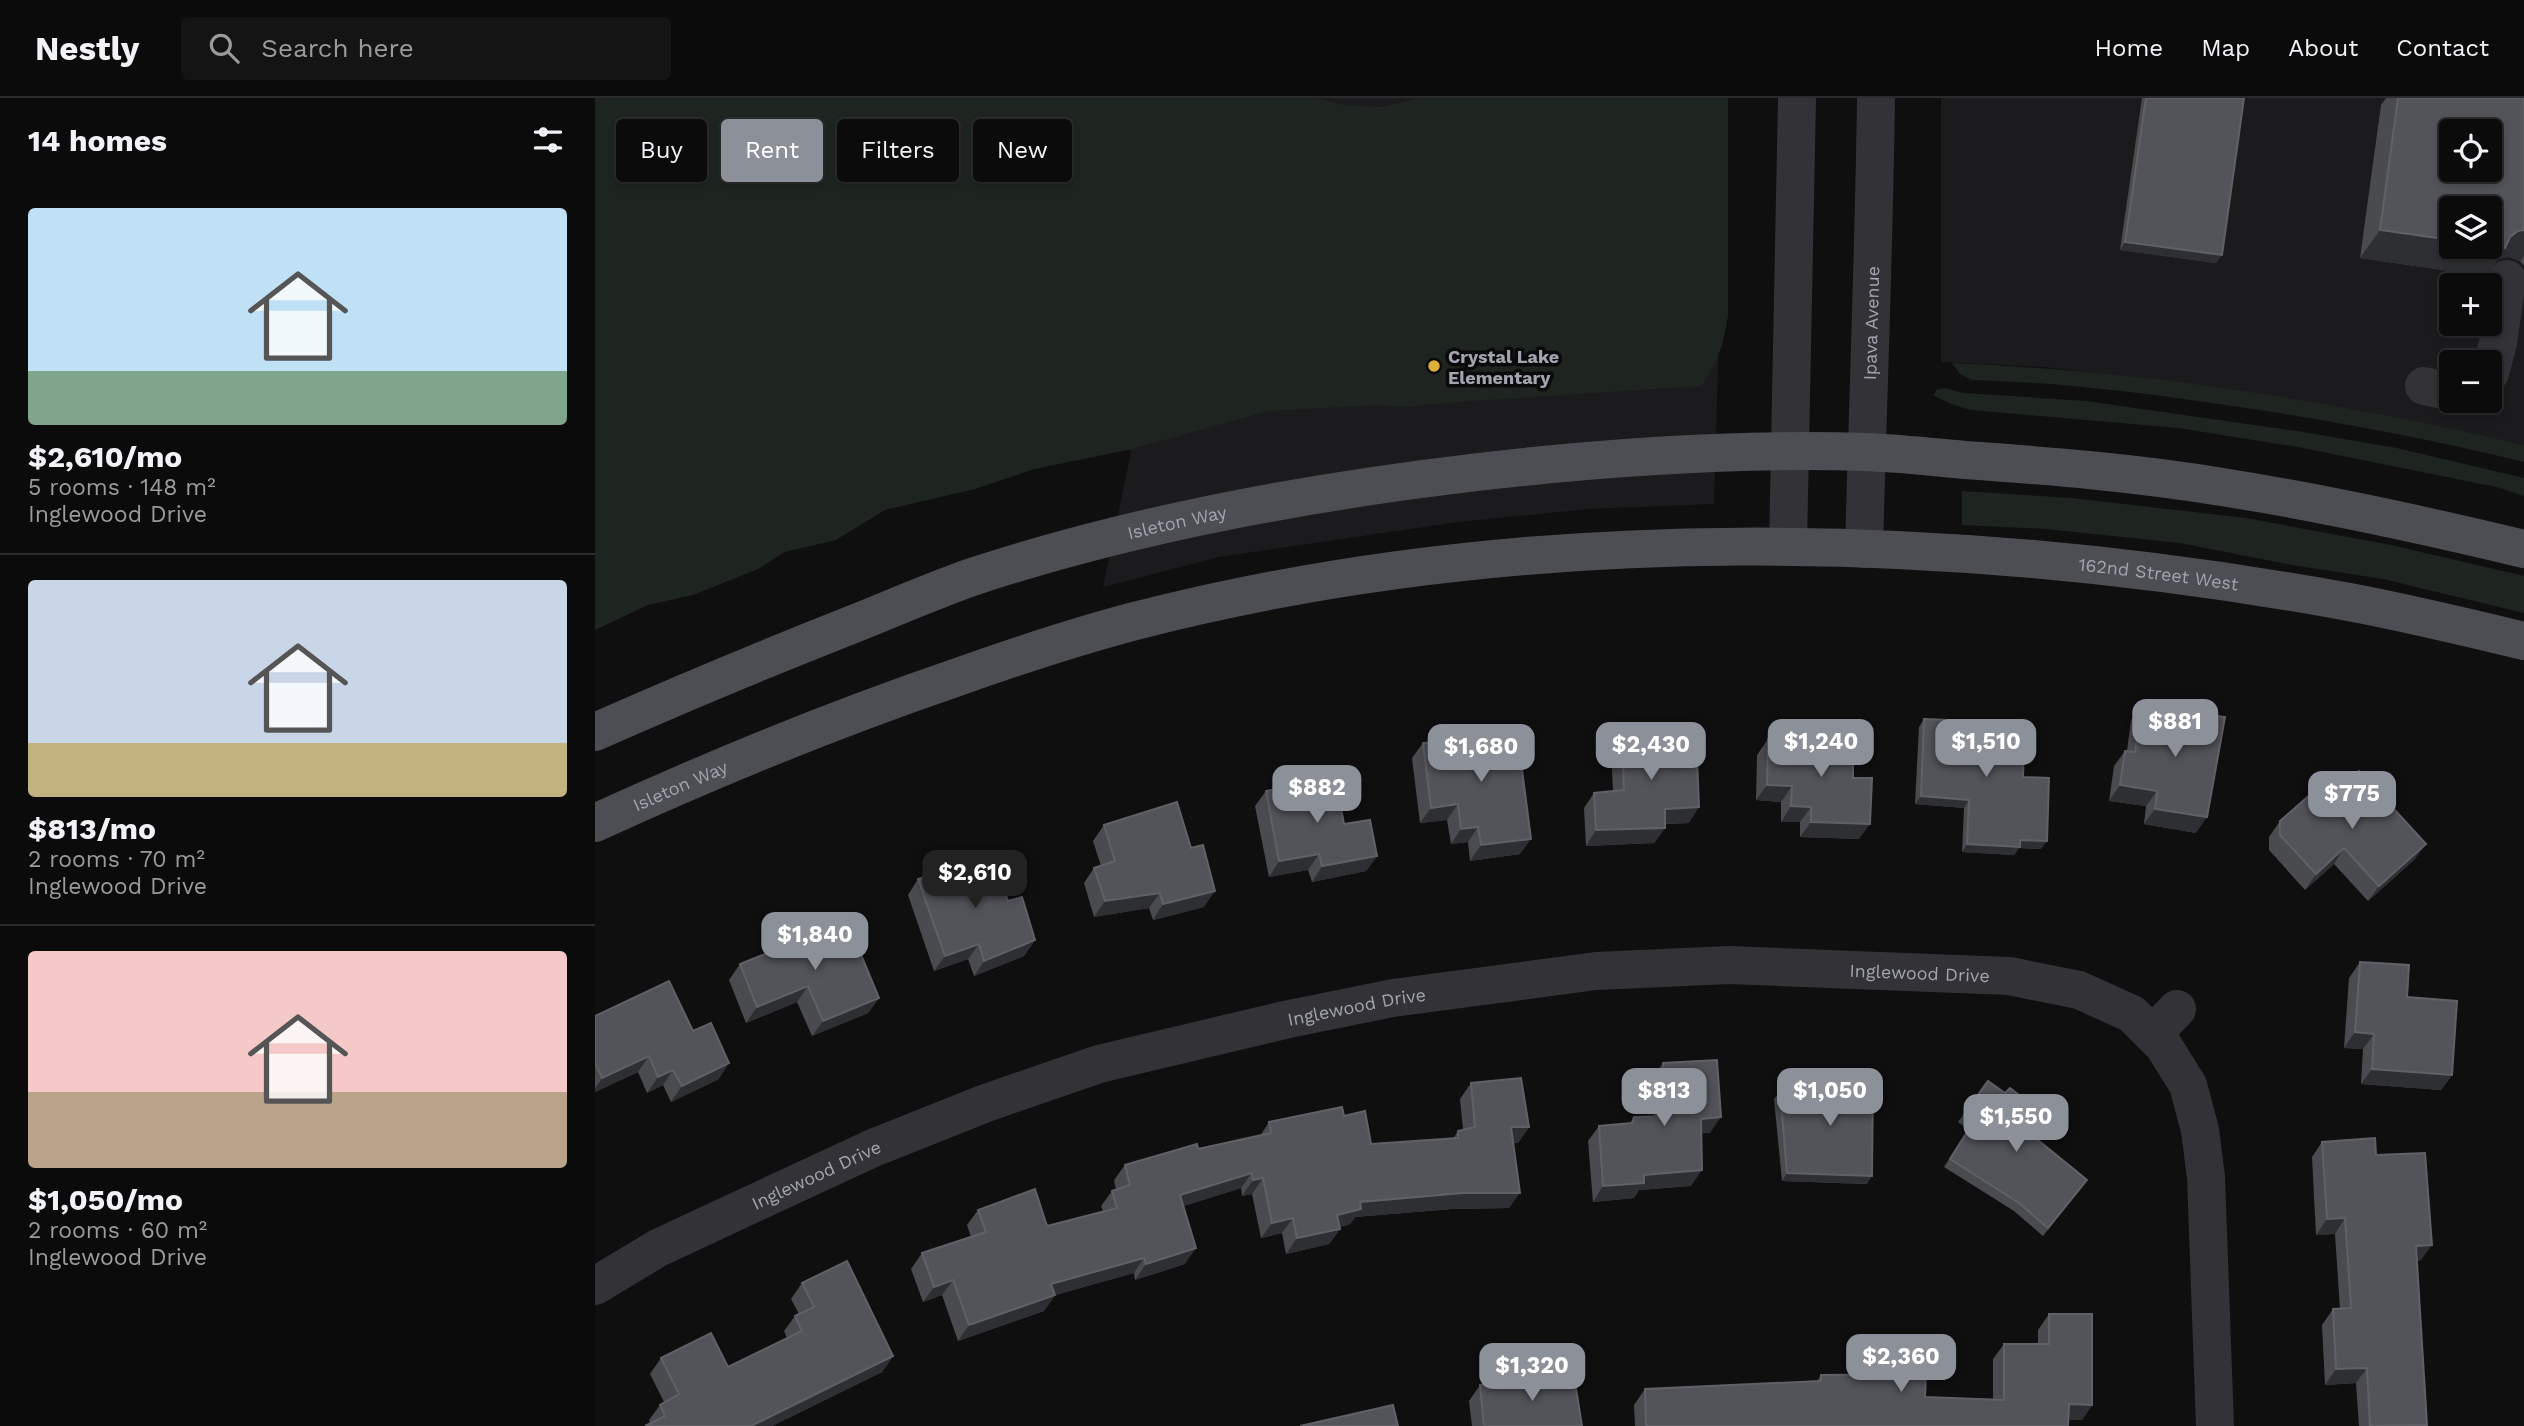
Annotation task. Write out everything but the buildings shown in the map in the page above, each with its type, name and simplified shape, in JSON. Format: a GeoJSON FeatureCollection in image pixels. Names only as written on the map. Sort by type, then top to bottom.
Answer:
{"type":"FeatureCollection","features":[{"type":"Feature","properties":{"kind":"main road"},"geometry":{"type":"LineString","coordinates":[[1789,453],[1866,452],[2109,472],[2218,486],[2384,516],[2524,549]]}},
{"type":"Feature","properties":{"kind":"main road","name":"Isleton Way"},"geometry":{"type":"LineString","coordinates":[[595,732],[731,672],[970,578],[1155,526],[1288,498],[1451,475],[1547,464],[1680,454],[1789,453]]}},
{"type":"Feature","properties":{"kind":"main road","name":"Isleton Way"},"geometry":{"type":"LineString","coordinates":[[595,823],[764,749],[882,703],[1082,636],[1245,595],[1380,572],[1457,564],[1623,550],[1788,547]]}},
{"type":"Feature","properties":{"kind":"main road","name":"162nd Street West"},"geometry":{"type":"LineString","coordinates":[[1788,547],[1975,554],[2176,575],[2351,602],[2524,641]]}},
{"type":"Feature","properties":{"kind":"street"},"geometry":{"type":"LineString","coordinates":[[1788,547],[1797,98]]}},
{"type":"Feature","properties":{"kind":"street","name":"Ipava Avenue"},"geometry":{"type":"LineString","coordinates":[[1864,548],[1876,98]]}},
{"type":"Feature","properties":{"kind":"street"},"geometry":{"type":"LineString","coordinates":[[2496,350],[2507,279]]}},
{"type":"Feature","properties":{"kind":"street","name":"Inglewood Drive"},"geometry":{"type":"LineString","coordinates":[[595,1286],[658,1248],[708,1224],[873,1148],[986,1103],[1099,1064],[1289,1018],[1393,998],[1609,970],[1729,965],[2009,975],[2079,990],[2132,1014],[2165,1022],[2163,1045],[2188,1085],[2200,1130],[2206,1177],[2215,1426]]}},
{"type":"Feature","properties":{"kind":"shaded area","name":"Crystal Lake Elementary"},"geometry":{"type":"Polygon","coordinates":[[[595,98],[1726,98],[1714,504],[1588,509],[1458,522],[1219,557],[1103,587],[1164,292],[841,182],[959,182],[959,119],[837,119],[837,181],[823,176],[823,119],[721,119],[721,141],[707,136],[707,119],[657,119],[595,98]]]}},
{"type":"Feature","properties":{"kind":"shaded area"},"geometry":{"type":"Polygon","coordinates":[[[595,98],[1314,98],[1344,105],[1382,107],[1418,98],[1728,98],[1728,316],[1716,361],[1701,386],[1401,407],[1378,405],[1268,411],[1132,449],[1035,469],[975,489],[885,510],[836,540],[785,552],[758,569],[693,595],[648,605],[595,630],[595,98]]]}},
{"type":"Feature","properties":{"kind":"shaded area"},"geometry":{"type":"Polygon","coordinates":[[[1941,98],[2524,98],[2524,445],[2215,387],[2044,367],[1941,362],[1941,98]]]}},
{"type":"Feature","properties":{"kind":"shaded area"},"geometry":{"type":"Polygon","coordinates":[[[1952,363],[2097,373],[2240,390],[2311,402],[2524,445],[2524,462],[2405,436],[2245,408],[2089,388],[1972,380],[1960,374],[1952,363]]]}},
{"type":"Feature","properties":{"kind":"shaded area"},"geometry":{"type":"Polygon","coordinates":[[[1945,388],[1963,393],[2086,401],[2397,448],[2524,478],[2524,496],[2496,487],[2298,447],[2178,428],[1971,410],[1934,396],[1936,390],[1945,388]]]}},
{"type":"Feature","properties":{"kind":"shaded area"},"geometry":{"type":"Polygon","coordinates":[[[1962,491],[2072,498],[2246,518],[2391,545],[2524,576],[2524,613],[2383,579],[2292,565],[2180,543],[2045,529],[1962,525],[1962,491]]]}},
{"type":"Feature","properties":{"kind":"place","name":"Crystal Lake Elementary"},"geometry":{"type":"Point","coordinates":[1434,366]}}]}
